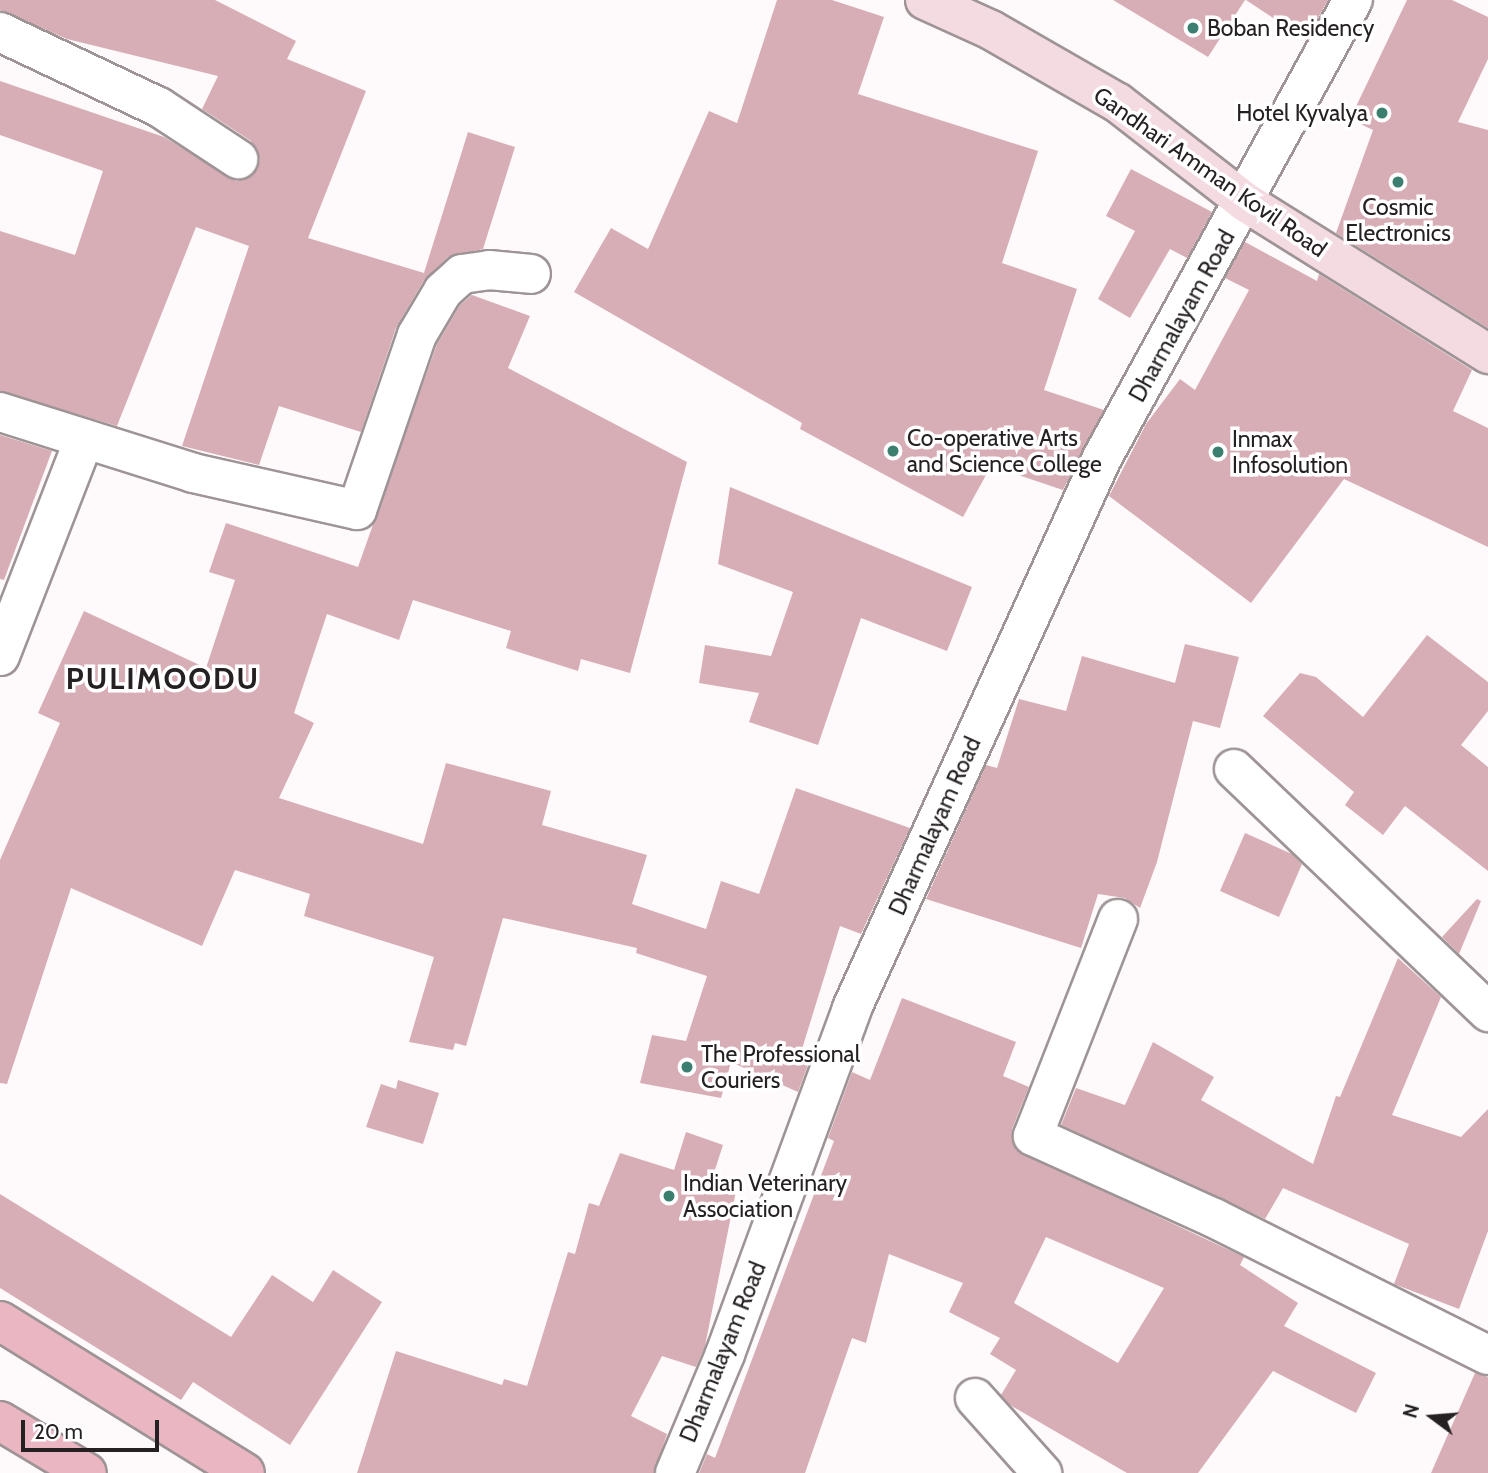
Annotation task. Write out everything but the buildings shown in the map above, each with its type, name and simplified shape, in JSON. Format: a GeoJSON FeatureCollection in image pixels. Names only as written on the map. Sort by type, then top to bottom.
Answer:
{"type":"FeatureCollection","features":[{"type":"Feature","properties":{"kind":"main road"},"geometry":{"type":"LineString","coordinates":[[0,1321],[246,1473]]}},
{"type":"Feature","properties":{"kind":"main road"},"geometry":{"type":"LineString","coordinates":[[0,1421],[87,1473]]}},
{"type":"Feature","properties":{"kind":"street","name":"Gandhari Amman Kovil Road"},"geometry":{"type":"LineString","coordinates":[[925,0],[991,30],[1118,103],[1245,201],[1488,354]]}},
{"type":"Feature","properties":{"kind":"street","name":"Dharmalayam Road"},"geometry":{"type":"LineString","coordinates":[[674,1473],[726,1354],[852,1008],[1102,458],[1353,0]]}},
{"type":"Feature","properties":{"kind":"street"},"geometry":{"type":"LineString","coordinates":[[0,32],[159,107],[238,159]]}},
{"type":"Feature","properties":{"kind":"street"},"geometry":{"type":"LineString","coordinates":[[0,412],[193,473],[358,510],[417,335],[443,291],[462,274],[489,270],[531,274]]}},
{"type":"Feature","properties":{"kind":"street"},"geometry":{"type":"LineString","coordinates":[[0,656],[85,439]]}},
{"type":"Feature","properties":{"kind":"street"},"geometry":{"type":"LineString","coordinates":[[1234,769],[1488,1012]]}},
{"type":"Feature","properties":{"kind":"street"},"geometry":{"type":"LineString","coordinates":[[1118,919],[1033,1136],[1214,1218],[1488,1355]]}},
{"type":"Feature","properties":{"kind":"street"},"geometry":{"type":"LineString","coordinates":[[975,1398],[1042,1473]]}},
{"type":"Feature","properties":{"kind":"place","name":"Boban Residency"},"geometry":{"type":"Point","coordinates":[1193,28]}},
{"type":"Feature","properties":{"kind":"place","name":"Hotel Kyvalya"},"geometry":{"type":"Point","coordinates":[1382,113]}},
{"type":"Feature","properties":{"kind":"place","name":"Cosmic Electronics"},"geometry":{"type":"Point","coordinates":[1398,182]}},
{"type":"Feature","properties":{"kind":"place","name":"Co-operative Arts and Science College"},"geometry":{"type":"Point","coordinates":[893,451]}},
{"type":"Feature","properties":{"kind":"place","name":"Inmax Infosolution"},"geometry":{"type":"Point","coordinates":[1218,452]}},
{"type":"Feature","properties":{"kind":"place","name":"The Professional Couriers"},"geometry":{"type":"Point","coordinates":[687,1067]}},
{"type":"Feature","properties":{"kind":"place","name":"Indian Veterinary Association"},"geometry":{"type":"Point","coordinates":[669,1196]}},
{"type":"Feature","properties":{"kind":"district","name":"PULIMOODU"},"geometry":{"type":"Point","coordinates":[163,679]}}]}
